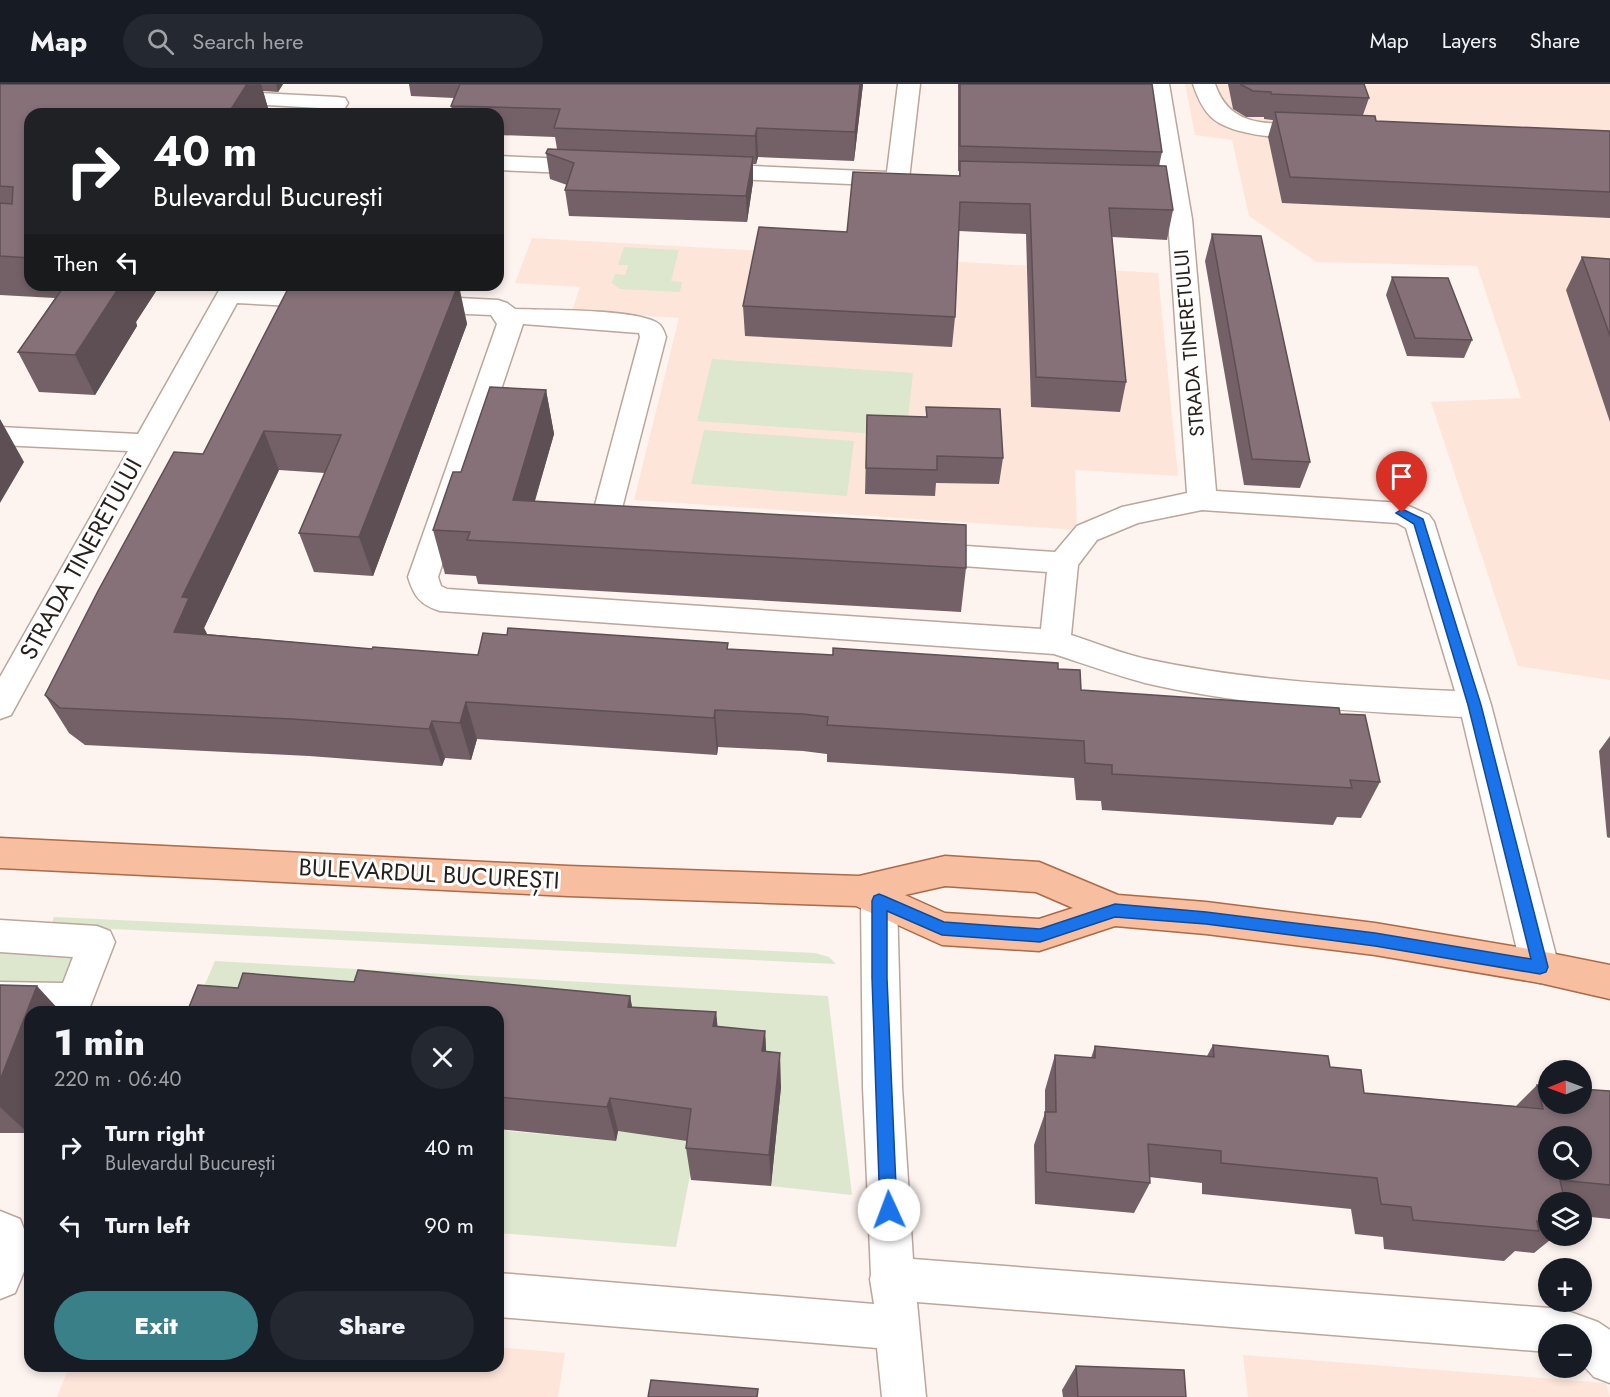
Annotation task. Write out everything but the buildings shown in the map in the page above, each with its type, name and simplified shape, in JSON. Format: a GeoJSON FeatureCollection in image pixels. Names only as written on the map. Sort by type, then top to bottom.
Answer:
{"type":"FeatureCollection","features":[{"type":"Feature","properties":{"kind":"main road","name":"BULEVARDUL BUCUREȘTI"},"geometry":{"type":"LineString","coordinates":[[0,853],[869,896],[945,871],[1039,877],[1115,910],[1206,918],[1375,939],[1540,967],[1610,982]]}},
{"type":"Feature","properties":{"kind":"main road","name":"BULEVARDUL BUCUREȘTI"},"geometry":{"type":"LineString","coordinates":[[869,896],[942,929],[1040,935],[1115,910]]}},
{"type":"Feature","properties":{"kind":"street"},"geometry":{"type":"LineString","coordinates":[[898,179],[909,84]]}},
{"type":"Feature","properties":{"kind":"street","name":"STRADA TINERETULUI"},"geometry":{"type":"LineString","coordinates":[[1158,84],[1163,186],[1180,219],[1202,500]]}},
{"type":"Feature","properties":{"kind":"street"},"geometry":{"type":"LineString","coordinates":[[1204,84],[1206,96],[1219,115],[1246,127],[1336,131]]}},
{"type":"Feature","properties":{"kind":"street"},"geometry":{"type":"LineString","coordinates":[[197,95],[338,100]]}},
{"type":"Feature","properties":{"kind":"street"},"geometry":{"type":"LineString","coordinates":[[504,163],[616,168]]}},
{"type":"Feature","properties":{"kind":"street"},"geometry":{"type":"LineString","coordinates":[[686,171],[921,179]]}},
{"type":"Feature","properties":{"kind":"street","name":"STRADA TINERETULUI"},"geometry":{"type":"LineString","coordinates":[[0,706],[230,291]]}},
{"type":"Feature","properties":{"kind":"street"},"geometry":{"type":"LineString","coordinates":[[242,291],[357,301]]}},
{"type":"Feature","properties":{"kind":"street"},"geometry":{"type":"LineString","coordinates":[[392,303],[498,308],[508,316],[636,323],[650,328],[654,338],[606,516],[612,527],[626,534],[662,536]]}},
{"type":"Feature","properties":{"kind":"street"},"geometry":{"type":"LineString","coordinates":[[508,316],[510,324],[423,577],[428,592],[441,600],[1055,642],[1142,669],[1232,686],[1334,697],[1475,705]]}},
{"type":"Feature","properties":{"kind":"street","name":"STRADA TINERETULUI"},"geometry":{"type":"LineString","coordinates":[[0,436],[144,444]]}},
{"type":"Feature","properties":{"kind":"street"},"geometry":{"type":"LineString","coordinates":[[1055,642],[1063,563],[1087,532],[1132,514],[1202,500],[1402,513],[1419,522],[1475,705],[1540,967]]}},
{"type":"Feature","properties":{"kind":"street"},"geometry":{"type":"LineString","coordinates":[[898,552],[1063,563]]}},
{"type":"Feature","properties":{"kind":"street"},"geometry":{"type":"LineString","coordinates":[[869,896],[879,978],[891,1279],[904,1397]]}},
{"type":"Feature","properties":{"kind":"street"},"geometry":{"type":"LineString","coordinates":[[0,936],[97,942],[75,1000],[0,999]]}},
{"type":"Feature","properties":{"kind":"street"},"geometry":{"type":"LineString","coordinates":[[0,1232],[5,1234],[9,1257],[0,1278]]}},
{"type":"Feature","properties":{"kind":"street"},"geometry":{"type":"LineString","coordinates":[[891,1279],[1562,1331],[1581,1335],[1601,1350],[1610,1361]]}},
{"type":"Feature","properties":{"kind":"street"},"geometry":{"type":"LineString","coordinates":[[504,1295],[896,1328]]}},
{"type":"Feature","properties":{"kind":"shaded area"},"geometry":{"type":"Polygon","coordinates":[[[1185,84],[1610,84],[1610,680],[1518,666],[1431,402],[1521,398],[1477,266],[1316,262],[1249,216],[1232,140],[1195,135],[1185,84]]]}},
{"type":"Feature","properties":{"kind":"shaded area"},"geometry":{"type":"Polygon","coordinates":[[[532,238],[1158,273],[1178,476],[1075,470],[1077,530],[634,500],[679,318],[572,311],[580,287],[515,283],[532,238]]]}},
{"type":"Feature","properties":{"kind":"shaded area"},"geometry":{"type":"Polygon","coordinates":[[[504,1348],[565,1353],[558,1397],[57,1397],[67,1372],[504,1372],[504,1348]]]}},
{"type":"Feature","properties":{"kind":"shaded area"},"geometry":{"type":"Polygon","coordinates":[[[1243,1355],[1606,1383],[1610,1397],[1248,1397],[1243,1355]]]}},
{"type":"Feature","properties":{"kind":"green space"},"geometry":{"type":"Polygon","coordinates":[[[624,247],[679,250],[671,281],[682,282],[680,292],[620,289],[612,283],[615,274],[625,275],[628,265],[618,265],[624,247]]]}},
{"type":"Feature","properties":{"kind":"green space"},"geometry":{"type":"Polygon","coordinates":[[[712,359],[913,373],[906,436],[697,421],[712,359]]]}},
{"type":"Feature","properties":{"kind":"green space"},"geometry":{"type":"Polygon","coordinates":[[[704,430],[854,441],[847,496],[691,484],[704,430]]]}},
{"type":"Feature","properties":{"kind":"green space"},"geometry":{"type":"Polygon","coordinates":[[[54,917],[815,953],[829,957],[836,964],[51,926],[54,917]]]}},
{"type":"Feature","properties":{"kind":"green space"},"geometry":{"type":"Polygon","coordinates":[[[0,936],[97,942],[75,1000],[0,999],[0,936]]]}},
{"type":"Feature","properties":{"kind":"green space"},"geometry":{"type":"Polygon","coordinates":[[[215,961],[828,996],[852,1195],[771,1186],[781,1088],[504,1014],[504,1006],[196,1006],[215,961]]]}},
{"type":"Feature","properties":{"kind":"green space"},"geometry":{"type":"Polygon","coordinates":[[[504,1118],[510,1119],[507,1131],[616,1141],[618,1131],[697,1139],[676,1247],[504,1233],[504,1118]]]}},
{"type":"Feature","properties":{"kind":"route"},"geometry":{"type":"LineString","coordinates":[[889,1210],[879,978],[879,901],[942,929],[1040,935],[1115,910],[1206,918],[1375,939],[1540,967],[1475,705],[1427,547],[1419,522],[1402,513]]}}]}
